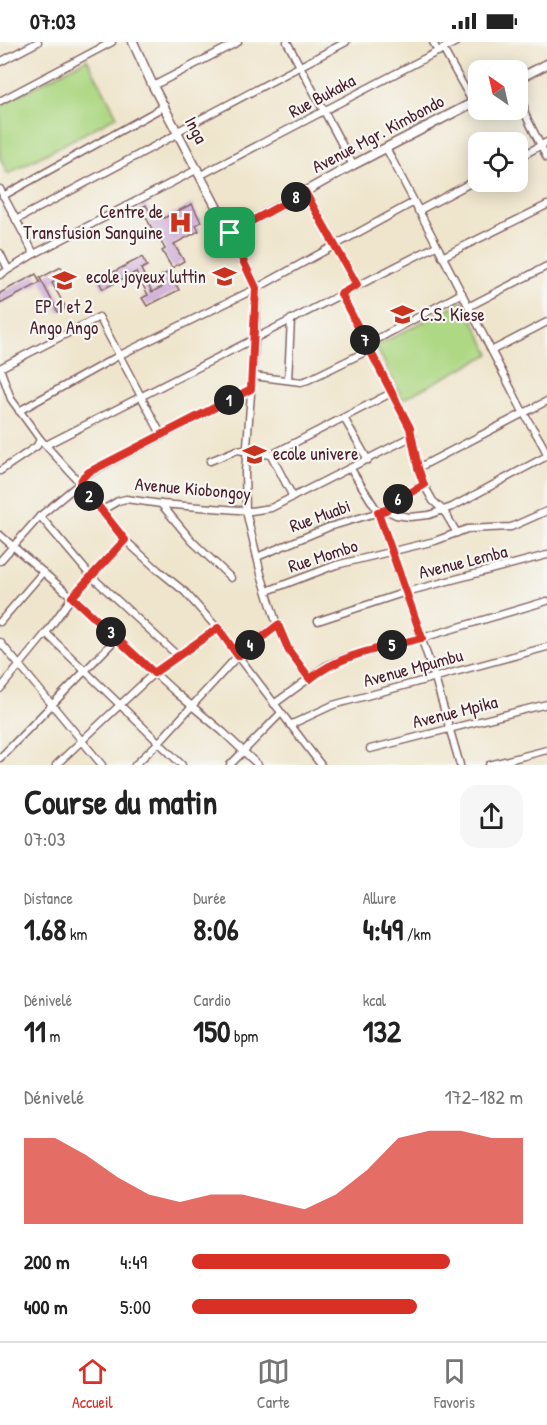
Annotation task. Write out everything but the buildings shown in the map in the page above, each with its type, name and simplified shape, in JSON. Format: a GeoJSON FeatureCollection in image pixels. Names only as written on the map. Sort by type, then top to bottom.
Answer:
{"type":"FeatureCollection","features":[{"type":"Feature","properties":{"kind":"street"},"geometry":{"type":"LineString","coordinates":[[0,62],[38,42]]}},
{"type":"Feature","properties":{"kind":"street"},"geometry":{"type":"LineString","coordinates":[[0,101],[112,42]]}},
{"type":"Feature","properties":{"kind":"street","name":"Inga"},"geometry":{"type":"LineString","coordinates":[[133,42],[153,86],[230,233]]}},
{"type":"Feature","properties":{"kind":"street"},"geometry":{"type":"LineString","coordinates":[[153,86],[238,42]]}},
{"type":"Feature","properties":{"kind":"street"},"geometry":{"type":"LineString","coordinates":[[286,42],[353,165]]}},
{"type":"Feature","properties":{"kind":"street"},"geometry":{"type":"LineString","coordinates":[[16,220],[346,42]]}},
{"type":"Feature","properties":{"kind":"street"},"geometry":{"type":"LineString","coordinates":[[433,42],[468,90]]}},
{"type":"Feature","properties":{"kind":"street","name":"Rue Bukaka"},"geometry":{"type":"LineString","coordinates":[[0,274],[34,254],[324,112],[456,42]]}},
{"type":"Feature","properties":{"kind":"street"},"geometry":{"type":"LineString","coordinates":[[528,74],[547,64]]}},
{"type":"Feature","properties":{"kind":"street"},"geometry":{"type":"LineString","coordinates":[[3,196],[165,106]]}},
{"type":"Feature","properties":{"kind":"street","name":"Avenue Mgr. Kimbondo"},"geometry":{"type":"LineString","coordinates":[[230,233],[353,165],[468,106]]}},
{"type":"Feature","properties":{"kind":"street"},"geometry":{"type":"LineString","coordinates":[[528,119],[544,144],[547,158]]}},
{"type":"Feature","properties":{"kind":"street"},"geometry":{"type":"LineString","coordinates":[[528,153],[544,144]]}},
{"type":"Feature","properties":{"kind":"street"},"geometry":{"type":"LineString","coordinates":[[382,511],[410,517],[429,515],[444,510],[547,455],[539,435],[523,412],[493,350],[386,148]]}},
{"type":"Feature","properties":{"kind":"street"},"geometry":{"type":"LineString","coordinates":[[418,211],[468,184]]}},
{"type":"Feature","properties":{"kind":"street"},"geometry":{"type":"LineString","coordinates":[[0,189],[34,254]]}},
{"type":"Feature","properties":{"kind":"street"},"geometry":{"type":"LineString","coordinates":[[305,192],[357,285]]}},
{"type":"Feature","properties":{"kind":"street"},"geometry":{"type":"LineString","coordinates":[[19,411],[120,355],[256,288],[414,202]]}},
{"type":"Feature","properties":{"kind":"street"},"geometry":{"type":"LineString","coordinates":[[442,257],[547,205]]}},
{"type":"Feature","properties":{"kind":"street"},"geometry":{"type":"LineString","coordinates":[[230,233],[256,288],[253,376],[245,472],[246,511],[257,557],[278,625],[289,651],[310,679]]}},
{"type":"Feature","properties":{"kind":"street"},"geometry":{"type":"LineString","coordinates":[[46,446],[436,246]]}},
{"type":"Feature","properties":{"kind":"street"},"geometry":{"type":"LineString","coordinates":[[0,253],[8,269]]}},
{"type":"Feature","properties":{"kind":"street"},"geometry":{"type":"LineString","coordinates":[[470,306],[547,266]]}},
{"type":"Feature","properties":{"kind":"street"},"geometry":{"type":"LineString","coordinates":[[253,376],[301,382],[316,377],[364,352],[374,341],[462,293]]}},
{"type":"Feature","properties":{"kind":"street"},"geometry":{"type":"LineString","coordinates":[[341,294],[393,392],[413,436],[418,468],[424,485],[433,501],[444,510],[457,533]]}},
{"type":"Feature","properties":{"kind":"street"},"geometry":{"type":"LineString","coordinates":[[162,436],[99,317],[0,368],[3,388],[40,439],[80,483],[125,540],[185,592],[218,628],[321,765]]}},
{"type":"Feature","properties":{"kind":"street"},"geometry":{"type":"LineString","coordinates":[[288,380],[291,319]]}},
{"type":"Feature","properties":{"kind":"street"},"geometry":{"type":"LineString","coordinates":[[493,350],[547,322]]}},
{"type":"Feature","properties":{"kind":"street"},"geometry":{"type":"LineString","coordinates":[[0,561],[40,516],[80,483],[89,472],[251,389]]}},
{"type":"Feature","properties":{"kind":"street"},"geometry":{"type":"LineString","coordinates":[[210,461],[233,451],[246,450],[271,455],[393,392]]}},
{"type":"Feature","properties":{"kind":"street"},"geometry":{"type":"LineString","coordinates":[[418,468],[547,400]]}},
{"type":"Feature","properties":{"kind":"street"},"geometry":{"type":"LineString","coordinates":[[344,418],[368,460]]}},
{"type":"Feature","properties":{"kind":"street"},"geometry":{"type":"LineString","coordinates":[[539,435],[547,431]]}},
{"type":"Feature","properties":{"kind":"street","name":"Avenue Kiobongoy"},"geometry":{"type":"LineString","coordinates":[[101,511],[126,499],[246,511],[271,508],[413,436]]}},
{"type":"Feature","properties":{"kind":"street"},"geometry":{"type":"LineString","coordinates":[[0,471],[36,446],[40,439]]}},
{"type":"Feature","properties":{"kind":"street"},"geometry":{"type":"LineString","coordinates":[[271,455],[293,497]]}},
{"type":"Feature","properties":{"kind":"street"},"geometry":{"type":"LineString","coordinates":[[351,469],[382,511],[460,765]]}},
{"type":"Feature","properties":{"kind":"street","name":"Rue Muabi"},"geometry":{"type":"LineString","coordinates":[[257,557],[329,527],[382,511],[424,485]]}},
{"type":"Feature","properties":{"kind":"street"},"geometry":{"type":"LineString","coordinates":[[161,504],[192,541],[231,578]]}},
{"type":"Feature","properties":{"kind":"street","name":"Rue Mombo"},"geometry":{"type":"LineString","coordinates":[[267,591],[336,565],[435,541],[475,527],[510,527],[547,510]]}},
{"type":"Feature","properties":{"kind":"street"},"geometry":{"type":"LineString","coordinates":[[40,516],[90,575],[178,656]]}},
{"type":"Feature","properties":{"kind":"street"},"geometry":{"type":"LineString","coordinates":[[0,535],[258,765]]}},
{"type":"Feature","properties":{"kind":"street"},"geometry":{"type":"LineString","coordinates":[[0,689],[90,575],[125,540]]}},
{"type":"Feature","properties":{"kind":"street","name":"Avenue Lemba"},"geometry":{"type":"LineString","coordinates":[[318,621],[406,592],[547,555]]}},
{"type":"Feature","properties":{"kind":"street"},"geometry":{"type":"LineString","coordinates":[[0,622],[43,572]]}},
{"type":"Feature","properties":{"kind":"street"},"geometry":{"type":"LineString","coordinates":[[274,704],[326,666],[345,658],[547,601]]}},
{"type":"Feature","properties":{"kind":"street"},"geometry":{"type":"LineString","coordinates":[[135,765],[238,656],[278,625]]}},
{"type":"Feature","properties":{"kind":"street"},"geometry":{"type":"LineString","coordinates":[[56,765],[154,673],[218,628]]}},
{"type":"Feature","properties":{"kind":"street"},"geometry":{"type":"LineString","coordinates":[[46,633],[183,765]]}},
{"type":"Feature","properties":{"kind":"street"},"geometry":{"type":"LineString","coordinates":[[0,758],[117,638]]}},
{"type":"Feature","properties":{"kind":"street"},"geometry":{"type":"LineString","coordinates":[[0,642],[52,706],[83,739],[102,765]]}},
{"type":"Feature","properties":{"kind":"street","name":"Avenue Mpumbu"},"geometry":{"type":"LineString","coordinates":[[290,725],[333,705],[547,647]]}},
{"type":"Feature","properties":{"kind":"street","name":"Avenue Mpika"},"geometry":{"type":"LineString","coordinates":[[370,749],[547,704]]}},
{"type":"Feature","properties":{"kind":"street"},"geometry":{"type":"LineString","coordinates":[[230,765],[281,713]]}},
{"type":"Feature","properties":{"kind":"street"},"geometry":{"type":"LineString","coordinates":[[489,765],[547,750]]}},
{"type":"Feature","properties":{"kind":"green space"},"geometry":{"type":"Polygon","coordinates":[[[87,59],[117,116],[8,174],[0,158],[0,105],[87,59]]]}},
{"type":"Feature","properties":{"kind":"green space"},"geometry":{"type":"Polygon","coordinates":[[[463,301],[490,354],[403,399],[376,346],[463,301]]]}},
{"type":"Feature","properties":{"kind":"place","name":"Centre de Transfusion Sanguine"},"geometry":{"type":"Point","coordinates":[181,222]}},
{"type":"Feature","properties":{"kind":"place","name":"ecole joyeux luttin"},"geometry":{"type":"Point","coordinates":[224,277]}},
{"type":"Feature","properties":{"kind":"place","name":"EP 1 et 2 Ango Ango"},"geometry":{"type":"Point","coordinates":[64,281]}},
{"type":"Feature","properties":{"kind":"place","name":"C.S. Kiese"},"geometry":{"type":"Point","coordinates":[402,315]}},
{"type":"Feature","properties":{"kind":"place","name":"ecole univere"},"geometry":{"type":"Point","coordinates":[255,454]}},
{"type":"Feature","properties":{"kind":"route"},"geometry":{"type":"LineString","coordinates":[[305,192],[357,285],[341,294],[410,428],[424,485],[395,501],[386,510],[378,512],[422,638],[345,658],[326,666],[310,679],[289,651],[278,625],[244,649],[238,656],[218,628],[154,673],[72,597],[125,540],[80,483],[84,476],[251,389],[256,288],[230,233],[305,192]]}}]}
